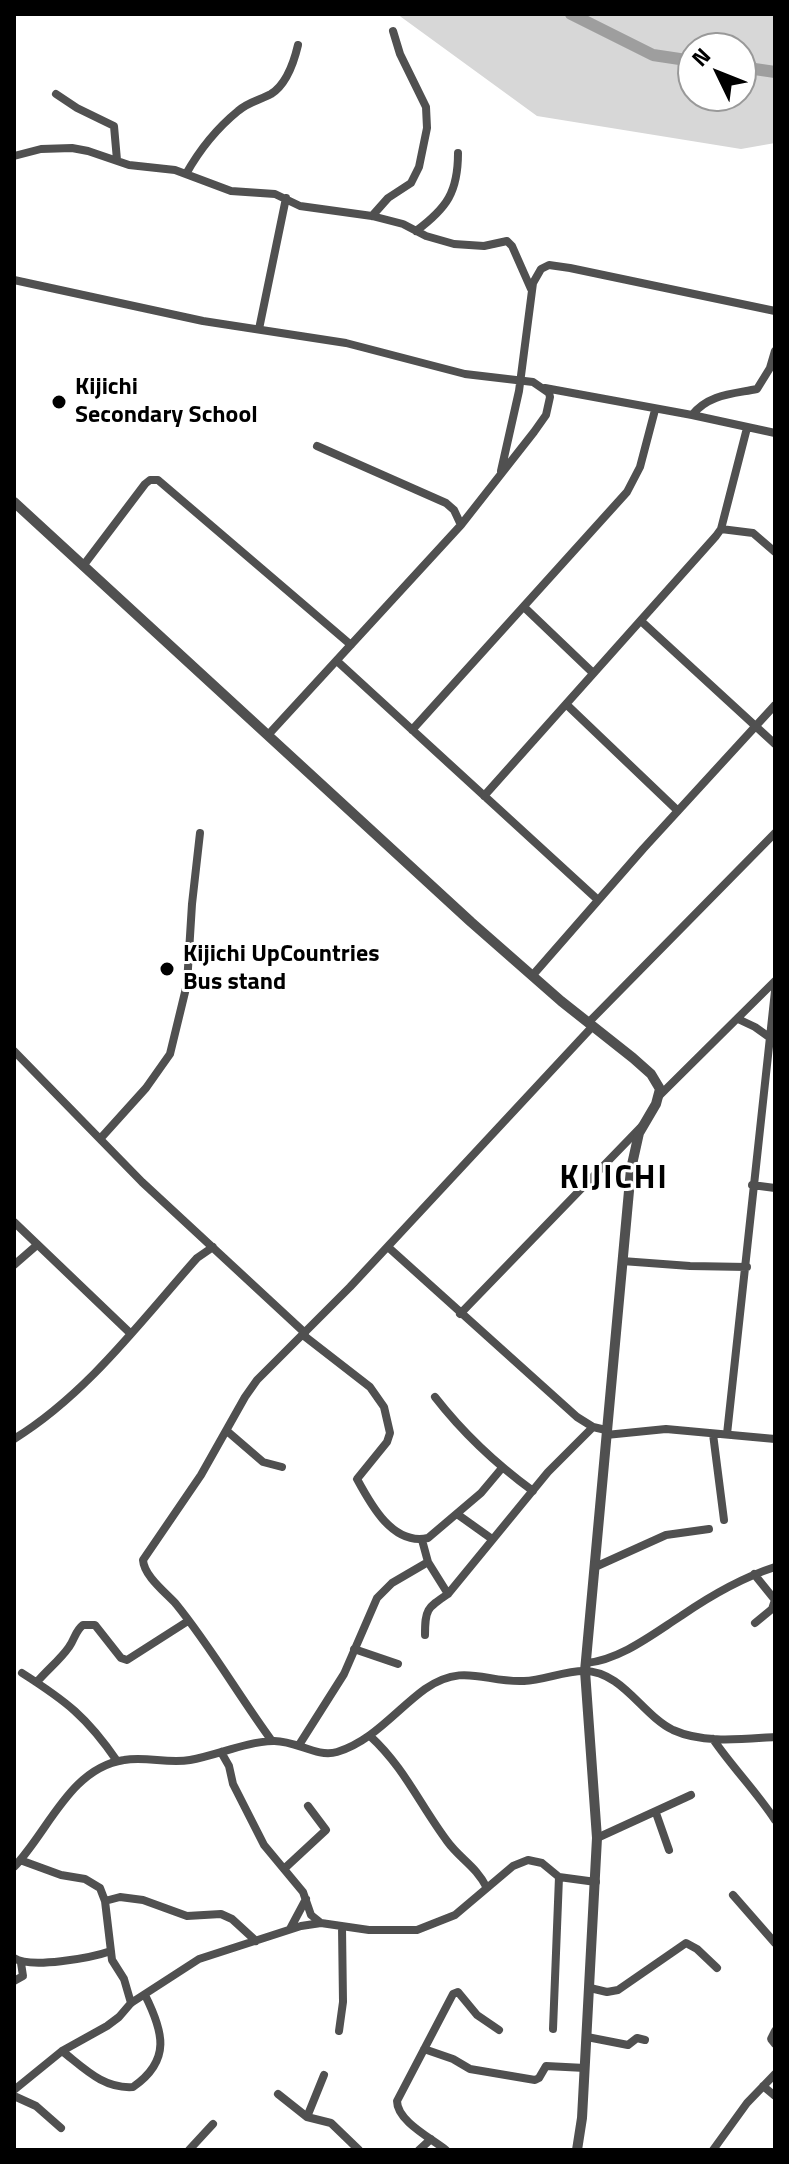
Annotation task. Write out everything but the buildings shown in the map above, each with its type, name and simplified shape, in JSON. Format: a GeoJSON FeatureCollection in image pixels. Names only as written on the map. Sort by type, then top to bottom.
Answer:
{"type":"FeatureCollection","features":[{"type":"Feature","properties":{"kind":"street"},"geometry":{"type":"LineString","coordinates":[[372,216],[415,176],[427,128],[426,107],[400,54],[393,31]]}},
{"type":"Feature","properties":{"kind":"street"},"geometry":{"type":"LineString","coordinates":[[186,174],[201,147],[233,115],[282,84],[298,45]]}},
{"type":"Feature","properties":{"kind":"street"},"geometry":{"type":"LineString","coordinates":[[56,94],[114,126],[117,160]]}},
{"type":"Feature","properties":{"kind":"street"},"geometry":{"type":"LineString","coordinates":[[16,153],[72,148],[144,168],[186,174],[231,191],[286,198],[300,206],[372,216],[403,224],[454,244],[484,246],[507,241],[531,289]]}},
{"type":"Feature","properties":{"kind":"street"},"geometry":{"type":"LineString","coordinates":[[416,231],[449,200],[457,179],[458,153]]}},
{"type":"Feature","properties":{"kind":"street"},"geometry":{"type":"LineString","coordinates":[[259,329],[286,198]]}},
{"type":"Feature","properties":{"kind":"street"},"geometry":{"type":"LineString","coordinates":[[283,214],[300,206]]}},
{"type":"Feature","properties":{"kind":"street"},"geometry":{"type":"LineString","coordinates":[[500,473],[520,380],[531,289],[536,275],[549,265],[630,279],[775,311]]}},
{"type":"Feature","properties":{"kind":"street"},"geometry":{"type":"LineString","coordinates":[[14,280],[199,321],[330,340],[465,374],[520,380],[545,388],[775,433]]}},
{"type":"Feature","properties":{"kind":"street"},"geometry":{"type":"LineString","coordinates":[[692,415],[708,400],[739,390],[757,389],[770,368],[775,351]]}},
{"type":"Feature","properties":{"kind":"street"},"geometry":{"type":"LineString","coordinates":[[268,735],[461,525],[546,415],[550,397],[545,388]]}},
{"type":"Feature","properties":{"kind":"street"},"geometry":{"type":"LineString","coordinates":[[412,730],[627,492],[640,467],[655,410]]}},
{"type":"Feature","properties":{"kind":"street"},"geometry":{"type":"LineString","coordinates":[[484,796],[721,529],[747,428]]}},
{"type":"Feature","properties":{"kind":"street"},"geometry":{"type":"LineString","coordinates":[[317,446],[446,503],[454,510],[461,525]]}},
{"type":"Feature","properties":{"kind":"street"},"geometry":{"type":"LineString","coordinates":[[83,566],[145,484],[158,480],[351,645]]}},
{"type":"Feature","properties":{"kind":"street"},"geometry":{"type":"LineString","coordinates":[[14,502],[532,976],[651,1074],[658,1085],[659,1096]]}},
{"type":"Feature","properties":{"kind":"street"},"geometry":{"type":"LineString","coordinates":[[721,529],[753,533],[775,552]]}},
{"type":"Feature","properties":{"kind":"street"},"geometry":{"type":"LineString","coordinates":[[524,607],[592,672]]}},
{"type":"Feature","properties":{"kind":"street"},"geometry":{"type":"LineString","coordinates":[[641,621],[775,744]]}},
{"type":"Feature","properties":{"kind":"street"},"geometry":{"type":"LineString","coordinates":[[337,661],[598,900]]}},
{"type":"Feature","properties":{"kind":"street"},"geometry":{"type":"LineString","coordinates":[[567,705],[678,811]]}},
{"type":"Feature","properties":{"kind":"street"},"geometry":{"type":"LineString","coordinates":[[532,976],[775,705]]}},
{"type":"Feature","properties":{"kind":"street"},"geometry":{"type":"LineString","coordinates":[[100,1139],[146,1088],[170,1054],[187,984],[200,833]]}},
{"type":"Feature","properties":{"kind":"street"},"geometry":{"type":"LineString","coordinates":[[272,1741],[215,1656],[146,1571],[143,1563],[201,1475],[250,1389],[388,1247],[590,1025],[775,833]]}},
{"type":"Feature","properties":{"kind":"street"},"geometry":{"type":"LineString","coordinates":[[577,2150],[587,2037],[597,1838],[585,1667],[631,1169],[636,1140],[659,1096],[775,981]]}},
{"type":"Feature","properties":{"kind":"street"},"geometry":{"type":"LineString","coordinates":[[727,1434],[775,991]]}},
{"type":"Feature","properties":{"kind":"street"},"geometry":{"type":"LineString","coordinates":[[738,1019],[769,1037]]}},
{"type":"Feature","properties":{"kind":"street"},"geometry":{"type":"LineString","coordinates":[[14,1051],[100,1139],[304,1334],[376,1393],[384,1407],[390,1433],[380,1453],[357,1479],[393,1530],[422,1540],[428,1538],[481,1493],[502,1468]]}},
{"type":"Feature","properties":{"kind":"street"},"geometry":{"type":"LineString","coordinates":[[460,1314],[642,1126]]}},
{"type":"Feature","properties":{"kind":"street"},"geometry":{"type":"LineString","coordinates":[[752,1185],[775,1188]]}},
{"type":"Feature","properties":{"kind":"street"},"geometry":{"type":"LineString","coordinates":[[14,1222],[130,1333]]}},
{"type":"Feature","properties":{"kind":"street"},"geometry":{"type":"LineString","coordinates":[[197,1258],[205,1240]]}},
{"type":"Feature","properties":{"kind":"street"},"geometry":{"type":"LineString","coordinates":[[14,1265],[37,1245]]}},
{"type":"Feature","properties":{"kind":"street"},"geometry":{"type":"LineString","coordinates":[[15,1434],[64,1401],[197,1258],[213,1247]]}},
{"type":"Feature","properties":{"kind":"street"},"geometry":{"type":"LineString","coordinates":[[388,1247],[567,1408],[593,1427],[606,1433],[666,1429],[775,1439]]}},
{"type":"Feature","properties":{"kind":"street"},"geometry":{"type":"LineString","coordinates":[[622,1261],[747,1267]]}},
{"type":"Feature","properties":{"kind":"street"},"geometry":{"type":"LineString","coordinates":[[435,1397],[449,1416],[502,1468],[533,1491]]}},
{"type":"Feature","properties":{"kind":"street"},"geometry":{"type":"LineString","coordinates":[[425,1635],[425,1613],[448,1594],[548,1472],[593,1427]]}},
{"type":"Feature","properties":{"kind":"street"},"geometry":{"type":"LineString","coordinates":[[227,1431],[263,1462],[282,1467]]}},
{"type":"Feature","properties":{"kind":"street"},"geometry":{"type":"LineString","coordinates":[[713,1434],[724,1520]]}},
{"type":"Feature","properties":{"kind":"street"},"geometry":{"type":"LineString","coordinates":[[457,1514],[492,1539]]}},
{"type":"Feature","properties":{"kind":"street"},"geometry":{"type":"LineString","coordinates":[[595,1567],[666,1535],[709,1529]]}},
{"type":"Feature","properties":{"kind":"street"},"geometry":{"type":"LineString","coordinates":[[422,1540],[428,1562],[448,1594]]}},
{"type":"Feature","properties":{"kind":"street"},"geometry":{"type":"LineString","coordinates":[[299,1745],[333,1694],[372,1607],[384,1589],[428,1562]]}},
{"type":"Feature","properties":{"kind":"street"},"geometry":{"type":"LineString","coordinates":[[131,2003],[124,1979],[112,1960],[105,1901],[100,1888],[90,1881],[16,1861],[86,1772],[117,1761],[137,1758],[189,1760],[272,1741],[330,1754],[344,1750],[370,1736],[426,1689],[457,1675],[526,1681],[585,1667],[647,1638],[754,1574],[775,1567]]}},
{"type":"Feature","properties":{"kind":"street"},"geometry":{"type":"LineString","coordinates":[[754,1574],[775,1600],[772,1609],[755,1623]]}},
{"type":"Feature","properties":{"kind":"street"},"geometry":{"type":"LineString","coordinates":[[37,1682],[64,1653],[83,1625],[95,1625],[121,1658],[127,1660],[188,1621]]}},
{"type":"Feature","properties":{"kind":"street"},"geometry":{"type":"LineString","coordinates":[[354,1649],[398,1664]]}},
{"type":"Feature","properties":{"kind":"street"},"geometry":{"type":"LineString","coordinates":[[585,1667],[622,1686],[647,1713],[673,1730],[713,1739],[775,1737]]}},
{"type":"Feature","properties":{"kind":"street"},"geometry":{"type":"LineString","coordinates":[[22,1673],[69,1703],[84,1717],[117,1761]]}},
{"type":"Feature","properties":{"kind":"street"},"geometry":{"type":"LineString","coordinates":[[370,1736],[399,1766],[447,1841],[473,1865],[487,1888]]}},
{"type":"Feature","properties":{"kind":"street"},"geometry":{"type":"LineString","coordinates":[[713,1739],[775,1820]]}},
{"type":"Feature","properties":{"kind":"street"},"geometry":{"type":"LineString","coordinates":[[221,1752],[229,1766],[233,1784],[264,1845],[285,1868],[306,1898],[311,1915],[321,1923]]}},
{"type":"Feature","properties":{"kind":"street"},"geometry":{"type":"LineString","coordinates":[[597,1838],[691,1795]]}},
{"type":"Feature","properties":{"kind":"street"},"geometry":{"type":"LineString","coordinates":[[285,1868],[326,1830],[308,1806]]}},
{"type":"Feature","properties":{"kind":"street"},"geometry":{"type":"LineString","coordinates":[[656,1813],[669,1850]]}},
{"type":"Feature","properties":{"kind":"street"},"geometry":{"type":"LineString","coordinates":[[61,2128],[36,2106],[14,2093],[62,2051],[119,2017],[131,2003],[199,1959],[321,1923],[395,1932],[417,1930],[455,1915],[513,1866],[528,1860],[542,1863],[559,1877],[596,1882]]}},
{"type":"Feature","properties":{"kind":"street"},"geometry":{"type":"LineString","coordinates":[[553,2029],[559,1877]]}},
{"type":"Feature","properties":{"kind":"street"},"geometry":{"type":"LineString","coordinates":[[733,1895],[775,1943]]}},
{"type":"Feature","properties":{"kind":"street"},"geometry":{"type":"LineString","coordinates":[[105,1901],[120,1897],[143,1900],[194,1917],[221,1914],[232,1919],[256,1941]]}},
{"type":"Feature","properties":{"kind":"street"},"geometry":{"type":"LineString","coordinates":[[289,1931],[306,1898]]}},
{"type":"Feature","properties":{"kind":"street"},"geometry":{"type":"LineString","coordinates":[[339,2031],[343,1979],[342,1927]]}},
{"type":"Feature","properties":{"kind":"street"},"geometry":{"type":"LineString","coordinates":[[590,1988],[607,1992],[618,1990],[686,1943],[717,1968]]}},
{"type":"Feature","properties":{"kind":"street"},"geometry":{"type":"LineString","coordinates":[[14,1981],[23,1976],[18,1961],[68,1960],[111,1951]]}},
{"type":"Feature","properties":{"kind":"street"},"geometry":{"type":"LineString","coordinates":[[446,2150],[405,2119],[396,2104],[453,1994],[458,1992],[477,2015],[499,2030]]}},
{"type":"Feature","properties":{"kind":"street"},"geometry":{"type":"LineString","coordinates":[[62,2051],[93,2077],[126,2088],[133,2087],[155,2065],[160,2053],[161,2029],[145,1995]]}},
{"type":"Feature","properties":{"kind":"street"},"geometry":{"type":"LineString","coordinates":[[775,2031],[771,2039],[775,2044]]}},
{"type":"Feature","properties":{"kind":"street"},"geometry":{"type":"LineString","coordinates":[[587,2037],[628,2045],[637,2038],[645,2040]]}},
{"type":"Feature","properties":{"kind":"street"},"geometry":{"type":"LineString","coordinates":[[424,2049],[470,2069],[535,2080],[546,2066],[585,2068]]}},
{"type":"Feature","properties":{"kind":"street"},"geometry":{"type":"LineString","coordinates":[[713,2150],[775,2074]]}},
{"type":"Feature","properties":{"kind":"street"},"geometry":{"type":"LineString","coordinates":[[307,2117],[324,2075]]}},
{"type":"Feature","properties":{"kind":"street"},"geometry":{"type":"LineString","coordinates":[[763,2086],[775,2096]]}},
{"type":"Feature","properties":{"kind":"street"},"geometry":{"type":"LineString","coordinates":[[278,2094],[307,2117],[331,2123],[359,2150]]}},
{"type":"Feature","properties":{"kind":"street"},"geometry":{"type":"LineString","coordinates":[[189,2150],[213,2124]]}},
{"type":"Feature","properties":{"kind":"street"},"geometry":{"type":"LineString","coordinates":[[419,2150],[431,2139]]}},
{"type":"Feature","properties":{"kind":"shaded area"},"geometry":{"type":"Polygon","coordinates":[[[397,14],[775,14],[775,143],[741,149],[537,116],[397,14]]]}},
{"type":"Feature","properties":{"kind":"waterway"},"geometry":{"type":"LineString","coordinates":[[571,14],[653,55],[677,59]]}},
{"type":"Feature","properties":{"kind":"waterway"},"geometry":{"type":"LineString","coordinates":[[757,69],[775,72]]}},
{"type":"Feature","properties":{"kind":"place","name":"Kijichi Secondary School"},"geometry":{"type":"Point","coordinates":[59,402]}},
{"type":"Feature","properties":{"kind":"place","name":"Kijichi UpCountries Bus stand"},"geometry":{"type":"Point","coordinates":[167,969]}},
{"type":"Feature","properties":{"kind":"district","name":"KIJICHI"},"geometry":{"type":"Point","coordinates":[614,1180]}}]}
